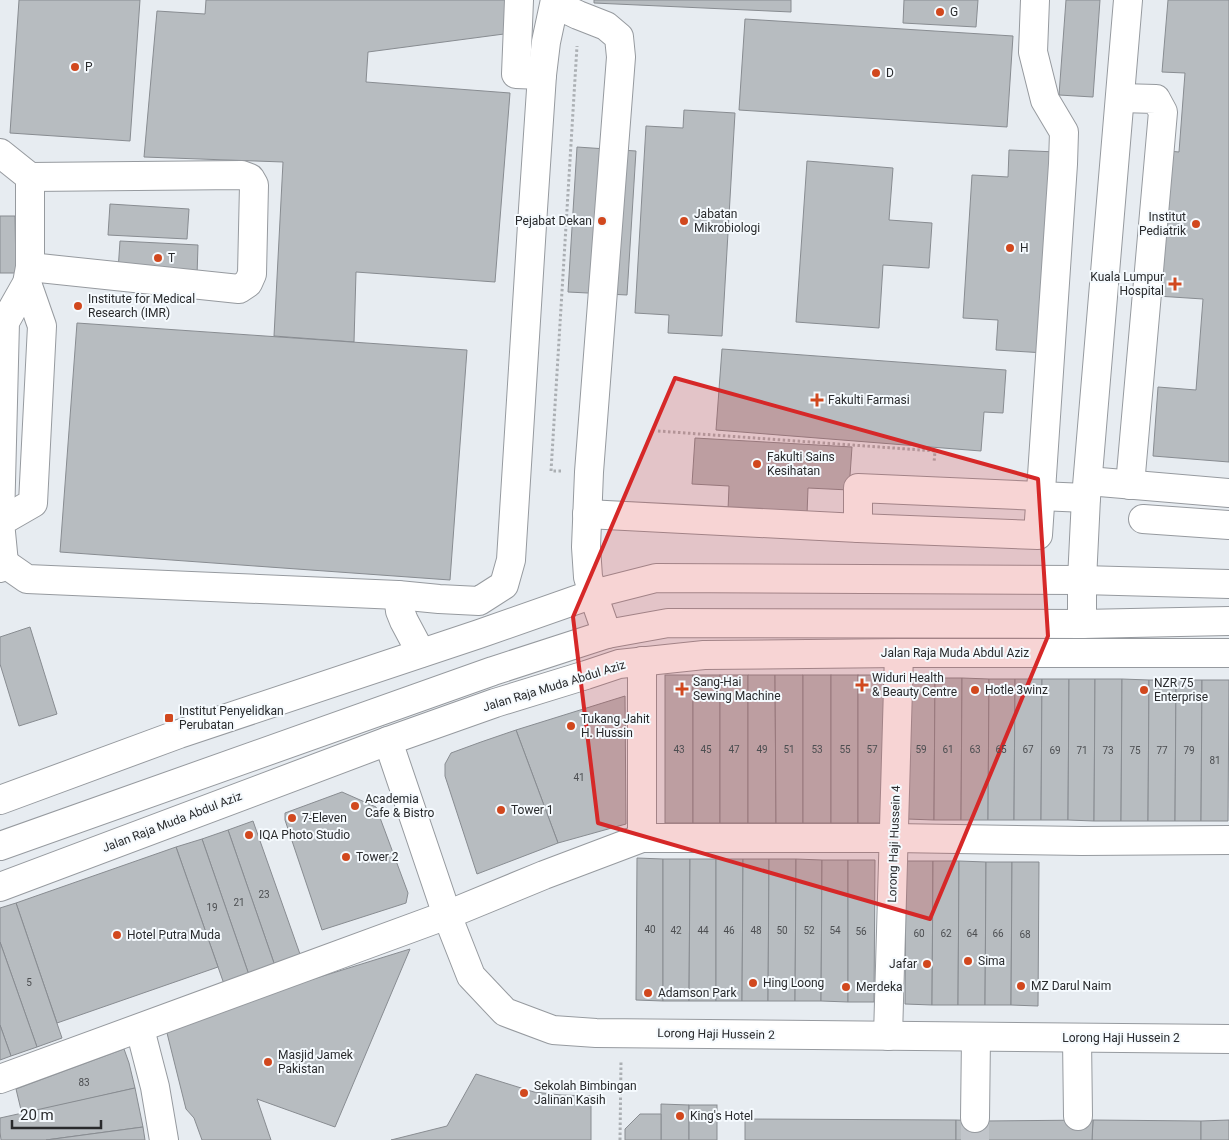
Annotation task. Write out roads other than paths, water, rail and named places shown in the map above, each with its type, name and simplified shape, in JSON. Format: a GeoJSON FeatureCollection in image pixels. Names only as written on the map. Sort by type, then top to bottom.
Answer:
{"type":"FeatureCollection","features":[{"type":"Feature","properties":{"kind":"main road"},"geometry":{"type":"LineString","coordinates":[[519,0],[516,74],[542,75]]}},
{"type":"Feature","properties":{"kind":"main road"},"geometry":{"type":"LineString","coordinates":[[587,514],[1038,535],[1064,132],[1046,100],[1033,52],[1035,0]]}},
{"type":"Feature","properties":{"kind":"main road"},"geometry":{"type":"LineString","coordinates":[[1082,624],[1082,580],[1087,490],[1128,0]]}},
{"type":"Feature","properties":{"kind":"main road"},"geometry":{"type":"LineString","coordinates":[[28,275],[6,322],[0,522],[2,566],[27,579],[398,595],[479,601],[504,586],[511,560],[542,75],[546,42],[555,2],[578,15],[606,26],[619,37],[621,56],[589,472],[586,547],[588,577],[592,594],[607,634]]}},
{"type":"Feature","properties":{"kind":"main road"},"geometry":{"type":"LineString","coordinates":[[1120,98],[1156,99],[1163,112],[1130,484]]}},
{"type":"Feature","properties":{"kind":"main road"},"geometry":{"type":"LineString","coordinates":[[0,153],[30,177],[242,175],[250,178],[254,185],[252,274],[248,283],[239,288],[28,275]]}},
{"type":"Feature","properties":{"kind":"main road"},"geometry":{"type":"LineString","coordinates":[[0,522],[33,503],[42,326],[28,275],[30,177]]}},
{"type":"Feature","properties":{"kind":"main road"},"geometry":{"type":"LineString","coordinates":[[858,528],[858,488],[1040,496],[1130,484],[1229,493]]}},
{"type":"Feature","properties":{"kind":"main road"},"geometry":{"type":"LineString","coordinates":[[1144,520],[1229,525]]}},
{"type":"Feature","properties":{"kind":"main road"},"geometry":{"type":"LineString","coordinates":[[0,800],[179,734],[479,634],[592,594],[656,578],[1082,580],[1229,584]]}},
{"type":"Feature","properties":{"kind":"main road"},"geometry":{"type":"LineString","coordinates":[[398,595],[400,611],[421,653]]}},
{"type":"Feature","properties":{"kind":"main road"},"geometry":{"type":"LineString","coordinates":[[0,846],[492,671],[607,634],[668,623],[1082,624],[1229,621]]}},
{"type":"Feature","properties":{"kind":"main road","name":"Lorong Haji Hussein 4"},"geometry":{"type":"LineString","coordinates":[[888,1036],[900,653]]}},
{"type":"Feature","properties":{"kind":"main road","name":"Jalan Raja Muda Abdul Aziz"},"geometry":{"type":"LineString","coordinates":[[0,887],[388,741],[495,703],[619,664],[704,655],[1229,653]]}},
{"type":"Feature","properties":{"kind":"main road"},"geometry":{"type":"LineString","coordinates":[[642,661],[642,838]]}},
{"type":"Feature","properties":{"kind":"main road","name":"Lorong Haji Hussein 2"},"geometry":{"type":"LineString","coordinates":[[388,741],[446,915],[471,976],[505,1012],[553,1030],[596,1033],[1229,1039]]}},
{"type":"Feature","properties":{"kind":"main road"},"geometry":{"type":"LineString","coordinates":[[0,1079],[446,915],[544,874],[642,838],[894,838],[1082,841],[1229,840]]}},
{"type":"Feature","properties":{"kind":"main road"},"geometry":{"type":"LineString","coordinates":[[140,1029],[155,1087],[164,1140]]}},
{"type":"Feature","properties":{"kind":"main road"},"geometry":{"type":"LineString","coordinates":[[975,1118],[976,1037]]}},
{"type":"Feature","properties":{"kind":"main road"},"geometry":{"type":"LineString","coordinates":[[1077,1038],[1078,1116]]}},
{"type":"Feature","properties":{"kind":"tunnel"},"geometry":{"type":"LineString","coordinates":[[975,1118],[975,1140]]}},
{"type":"Feature","properties":{"kind":"place","name":"G"},"geometry":{"type":"Point","coordinates":[940,12]}},
{"type":"Feature","properties":{"kind":"place","name":"P"},"geometry":{"type":"Point","coordinates":[75,67]}},
{"type":"Feature","properties":{"kind":"place","name":"D"},"geometry":{"type":"Point","coordinates":[876,73]}},
{"type":"Feature","properties":{"kind":"place","name":"Pejabat Dekan"},"geometry":{"type":"Point","coordinates":[602,221]}},
{"type":"Feature","properties":{"kind":"place","name":"Jabatan Mikrobiologi"},"geometry":{"type":"Point","coordinates":[684,221]}},
{"type":"Feature","properties":{"kind":"place","name":"Institut Pediatrik"},"geometry":{"type":"Point","coordinates":[1196,224]}},
{"type":"Feature","properties":{"kind":"place","name":"H"},"geometry":{"type":"Point","coordinates":[1010,248]}},
{"type":"Feature","properties":{"kind":"place","name":"T"},"geometry":{"type":"Point","coordinates":[158,258]}},
{"type":"Feature","properties":{"kind":"place","name":"Kuala Lumpur Hospital"},"geometry":{"type":"Point","coordinates":[1175,284]}},
{"type":"Feature","properties":{"kind":"place","name":"Institute for Medical Research (IMR)"},"geometry":{"type":"Point","coordinates":[78,306]}},
{"type":"Feature","properties":{"kind":"place","name":"Fakulti Farmasi"},"geometry":{"type":"Point","coordinates":[817,400]}},
{"type":"Feature","properties":{"kind":"place","name":"Fakulti Sains Kesihatan"},"geometry":{"type":"Point","coordinates":[757,464]}},
{"type":"Feature","properties":{"kind":"place","name":"Widuri Health & Beauty Centre"},"geometry":{"type":"Point","coordinates":[862,685]}},
{"type":"Feature","properties":{"kind":"place","name":"Sang-Hai Sewing Machine"},"geometry":{"type":"Point","coordinates":[682,689]}},
{"type":"Feature","properties":{"kind":"place","name":"Hotle 3winz"},"geometry":{"type":"Point","coordinates":[975,690]}},
{"type":"Feature","properties":{"kind":"place","name":"NZR 75 Enterprise"},"geometry":{"type":"Point","coordinates":[1144,690]}},
{"type":"Feature","properties":{"kind":"place","name":"Institut Penyelidkan Perubatan"},"geometry":{"type":"Point","coordinates":[169,718]}},
{"type":"Feature","properties":{"kind":"place","name":"Tukang Jahit H. Hussin"},"geometry":{"type":"Point","coordinates":[571,726]}},
{"type":"Feature","properties":{"kind":"place","name":"Academia Cafe & Bistro"},"geometry":{"type":"Point","coordinates":[355,806]}},
{"type":"Feature","properties":{"kind":"place","name":"Tower 1"},"geometry":{"type":"Point","coordinates":[501,810]}},
{"type":"Feature","properties":{"kind":"place","name":"7-Eleven"},"geometry":{"type":"Point","coordinates":[292,818]}},
{"type":"Feature","properties":{"kind":"place","name":"IQA Photo Studio"},"geometry":{"type":"Point","coordinates":[249,835]}},
{"type":"Feature","properties":{"kind":"place","name":"Tower 2"},"geometry":{"type":"Point","coordinates":[346,857]}},
{"type":"Feature","properties":{"kind":"place","name":"Hotel Putra Muda"},"geometry":{"type":"Point","coordinates":[117,935]}},
{"type":"Feature","properties":{"kind":"place","name":"Sima"},"geometry":{"type":"Point","coordinates":[968,961]}},
{"type":"Feature","properties":{"kind":"place","name":"Jafar"},"geometry":{"type":"Point","coordinates":[927,964]}},
{"type":"Feature","properties":{"kind":"place","name":"Hing Loong"},"geometry":{"type":"Point","coordinates":[753,983]}},
{"type":"Feature","properties":{"kind":"place","name":"MZ Darul Naim"},"geometry":{"type":"Point","coordinates":[1021,986]}},
{"type":"Feature","properties":{"kind":"place","name":"Merdeka"},"geometry":{"type":"Point","coordinates":[846,987]}},
{"type":"Feature","properties":{"kind":"place","name":"Adamson Park"},"geometry":{"type":"Point","coordinates":[648,993]}},
{"type":"Feature","properties":{"kind":"place","name":"Masjid Jamek Pakistan"},"geometry":{"type":"Point","coordinates":[268,1062]}},
{"type":"Feature","properties":{"kind":"place","name":"Sekolah Bimbingan Jalinan Kasih"},"geometry":{"type":"Point","coordinates":[524,1093]}},
{"type":"Feature","properties":{"kind":"place","name":"King's Hotel"},"geometry":{"type":"Point","coordinates":[680,1116]}}]}
